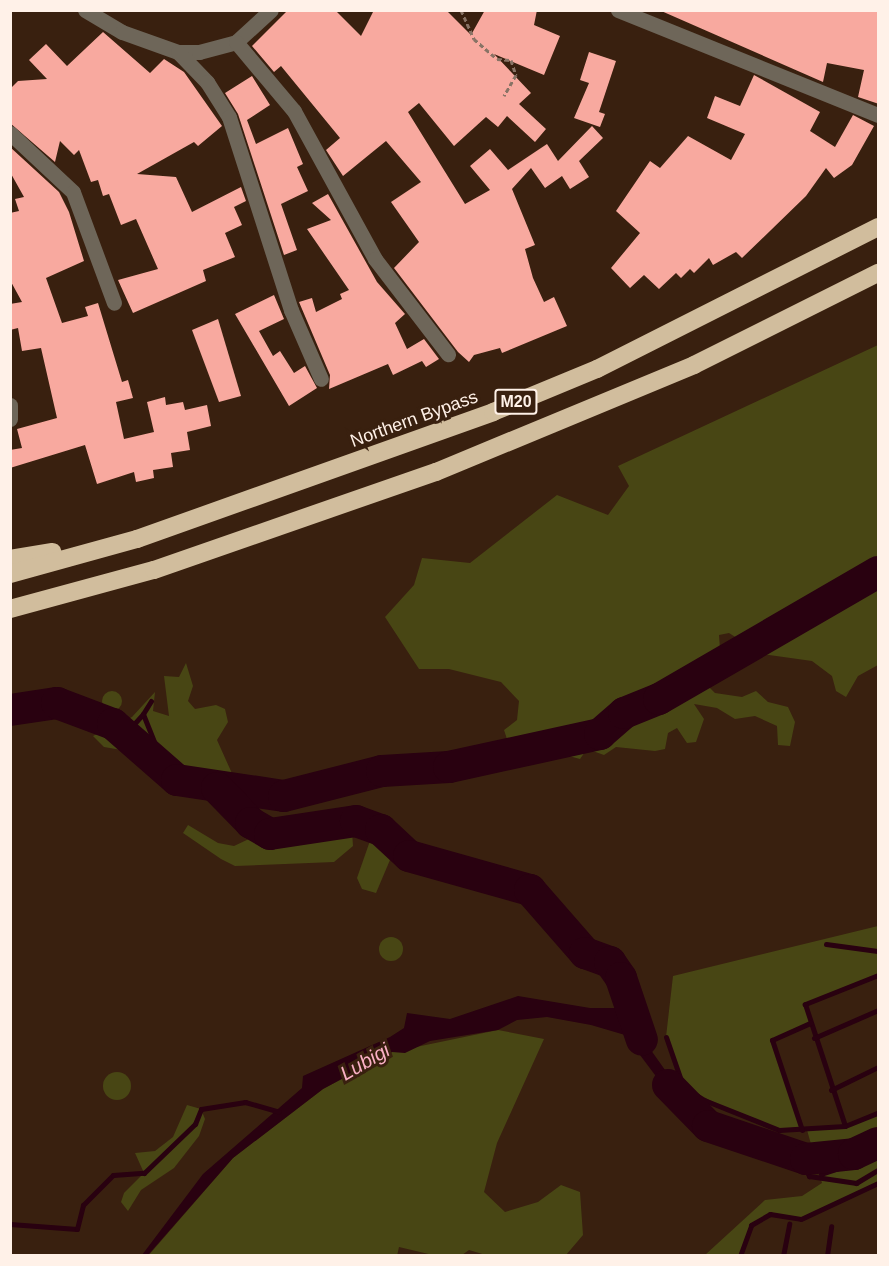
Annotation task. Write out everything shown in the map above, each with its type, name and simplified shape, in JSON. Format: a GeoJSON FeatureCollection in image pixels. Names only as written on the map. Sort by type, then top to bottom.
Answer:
{"type":"FeatureCollection","features":[{"type":"Feature","properties":{"kind":"highway","name":"Northern Bypass"},"geometry":{"type":"LineString","coordinates":[[10,574],[137,538],[382,453],[597,369],[879,227]]}},
{"type":"Feature","properties":{"kind":"highway","name":"M20"},"geometry":{"type":"LineString","coordinates":[[10,609],[154,570],[327,513],[552,427],[694,365],[879,273]]}},
{"type":"Feature","properties":{"kind":"highway"},"geometry":{"type":"LineString","coordinates":[[10,559],[137,538]]}},
{"type":"Feature","properties":{"kind":"highway"},"geometry":{"type":"LineString","coordinates":[[10,616],[154,570]]}},
{"type":"Feature","properties":{"kind":"street"},"geometry":{"type":"LineString","coordinates":[[85,10],[122,32],[178,52],[207,82],[229,117],[288,299],[321,379]]}},
{"type":"Feature","properties":{"kind":"street"},"geometry":{"type":"LineString","coordinates":[[178,52],[236,42],[271,10]]}},
{"type":"Feature","properties":{"kind":"street"},"geometry":{"type":"LineString","coordinates":[[618,10],[879,115]]}},
{"type":"Feature","properties":{"kind":"street"},"geometry":{"type":"LineString","coordinates":[[236,42],[294,111],[375,259],[448,354]]}},
{"type":"Feature","properties":{"kind":"street"},"geometry":{"type":"LineString","coordinates":[[10,133],[73,192],[114,303]]}},
{"type":"Feature","properties":{"kind":"street"},"geometry":{"type":"LineString","coordinates":[[10,405],[10,419]]}},
{"type":"Feature","properties":{"kind":"path"},"geometry":{"type":"LineString","coordinates":[[461,10],[474,39],[498,59],[511,60],[516,75],[504,96]]}},
{"type":"Feature","properties":{"kind":"shaded area"},"geometry":{"type":"Polygon","coordinates":[[[878,345],[878,665],[858,676],[846,697],[836,691],[832,676],[812,661],[762,654],[729,633],[719,635],[720,649],[745,663],[742,668],[732,674],[717,659],[708,663],[705,683],[715,693],[742,697],[756,691],[768,702],[788,707],[795,722],[790,746],[778,745],[777,726],[755,716],[735,719],[717,708],[694,704],[704,719],[696,742],[687,743],[677,728],[668,733],[665,749],[655,751],[616,747],[604,755],[587,749],[580,759],[569,756],[555,732],[508,742],[504,730],[517,720],[519,701],[501,682],[449,669],[419,669],[385,617],[414,585],[422,558],[470,563],[557,495],[608,515],[629,486],[618,466],[878,345]]]}},
{"type":"Feature","properties":{"kind":"shaded area"},"geometry":{"type":"Polygon","coordinates":[[[186,663],[193,686],[188,701],[195,709],[216,705],[225,709],[228,722],[217,740],[252,818],[269,832],[339,818],[352,831],[353,846],[334,862],[235,866],[221,859],[183,833],[188,825],[218,843],[234,846],[251,838],[236,829],[220,798],[191,768],[175,764],[165,774],[139,753],[104,747],[93,736],[132,717],[155,692],[153,711],[169,716],[164,676],[179,677],[186,663]]]}},
{"type":"Feature","properties":{"kind":"shaded area"},"geometry":{"type":"Polygon","coordinates":[[[112,691],[119,694],[122,701],[119,708],[112,711],[105,708],[102,701],[105,694],[112,691]]]}},
{"type":"Feature","properties":{"kind":"shaded area"},"geometry":{"type":"Polygon","coordinates":[[[387,827],[398,841],[376,893],[362,889],[357,878],[371,838],[387,827]]]}},
{"type":"Feature","properties":{"kind":"shaded area"},"geometry":{"type":"Polygon","coordinates":[[[878,926],[878,975],[806,1004],[810,1023],[772,1040],[802,1130],[779,1130],[738,1115],[683,1086],[666,1037],[673,976],[878,926]]]}},
{"type":"Feature","properties":{"kind":"shaded area"},"geometry":{"type":"Polygon","coordinates":[[[391,937],[400,940],[403,949],[400,958],[391,961],[382,958],[379,949],[382,940],[391,937]]]}},
{"type":"Feature","properties":{"kind":"shaded area"},"geometry":{"type":"Polygon","coordinates":[[[498,1030],[544,1039],[497,1143],[484,1192],[505,1212],[538,1202],[561,1185],[580,1192],[583,1235],[566,1255],[489,1256],[469,1250],[462,1255],[437,1256],[399,1247],[397,1256],[148,1256],[233,1158],[323,1089],[392,1052],[498,1030]]]}},
{"type":"Feature","properties":{"kind":"shaded area"},"geometry":{"type":"Polygon","coordinates":[[[117,1072],[127,1076],[131,1086],[127,1096],[117,1100],[107,1096],[103,1086],[107,1076],[117,1072]]]}},
{"type":"Feature","properties":{"kind":"shaded area"},"geometry":{"type":"Polygon","coordinates":[[[187,1105],[201,1109],[205,1119],[199,1136],[174,1168],[141,1190],[128,1211],[121,1202],[124,1193],[144,1173],[135,1153],[155,1151],[173,1137],[187,1105]]]}},
{"type":"Feature","properties":{"kind":"shaded area"},"geometry":{"type":"Polygon","coordinates":[[[878,1113],[878,1183],[801,1219],[769,1214],[751,1225],[740,1255],[705,1255],[765,1200],[802,1196],[822,1183],[807,1130],[846,1126],[878,1113]]]}},
{"type":"Feature","properties":{"kind":"water"},"geometry":{"type":"Polygon","coordinates":[[[536,885],[564,921],[576,927],[591,955],[585,960],[543,920],[522,889],[536,885]]]}},
{"type":"Feature","properties":{"kind":"water"},"geometry":{"type":"Polygon","coordinates":[[[618,951],[616,965],[624,973],[613,972],[603,960],[618,951]]]}},
{"type":"Feature","properties":{"kind":"water"},"geometry":{"type":"Polygon","coordinates":[[[518,996],[590,1008],[635,1008],[647,1020],[648,1046],[697,1115],[666,1100],[664,1087],[625,1035],[591,1025],[547,1017],[517,1020],[498,1030],[430,1041],[405,1053],[392,1052],[323,1089],[233,1158],[148,1255],[142,1255],[203,1174],[302,1088],[303,1076],[390,1037],[404,1028],[407,1013],[450,1019],[518,996]]]}},
{"type":"Feature","properties":{"kind":"building"},"geometry":{"type":"Polygon","coordinates":[[[288,10],[335,10],[361,36],[374,10],[446,10],[471,35],[485,10],[537,10],[534,25],[560,36],[544,75],[494,54],[531,93],[519,104],[546,129],[535,142],[507,116],[498,127],[486,117],[454,146],[419,103],[408,112],[465,204],[490,190],[470,166],[490,149],[508,170],[547,144],[558,161],[592,126],[603,138],[579,161],[589,177],[570,189],[562,176],[545,188],[531,168],[512,189],[535,245],[525,249],[533,278],[544,302],[554,297],[567,326],[502,353],[500,348],[474,355],[469,362],[458,352],[394,268],[419,242],[391,202],[421,182],[386,141],[343,176],[326,150],[340,138],[281,66],[274,72],[252,46],[288,10]]]}},
{"type":"Feature","properties":{"kind":"building"},"geometry":{"type":"Polygon","coordinates":[[[659,10],[879,10],[879,104],[858,97],[864,70],[827,63],[823,82],[659,10]]]}},
{"type":"Feature","properties":{"kind":"building"},"geometry":{"type":"Polygon","coordinates":[[[103,32],[150,73],[164,59],[184,72],[222,126],[198,146],[194,142],[137,174],[176,177],[192,212],[241,187],[246,201],[234,207],[242,225],[225,233],[235,257],[203,270],[206,281],[133,313],[118,280],[158,269],[136,219],[121,225],[109,194],[103,196],[98,180],[91,182],[79,150],[74,155],[60,141],[55,162],[10,123],[10,89],[18,81],[47,79],[29,60],[46,44],[67,66],[103,32]]]}},
{"type":"Feature","properties":{"kind":"building"},"geometry":{"type":"Polygon","coordinates":[[[589,52],[616,61],[599,112],[605,114],[600,127],[574,118],[589,83],[580,80],[589,52]]]}},
{"type":"Feature","properties":{"kind":"building"},"geometry":{"type":"Polygon","coordinates":[[[754,75],[820,112],[810,131],[835,147],[853,115],[874,126],[852,165],[834,178],[826,168],[806,196],[742,258],[736,252],[713,265],[709,258],[694,273],[690,269],[681,278],[676,273],[659,289],[644,275],[630,288],[611,268],[640,233],[616,211],[650,161],[660,168],[688,136],[731,160],[745,134],[707,118],[715,96],[740,106],[754,75]]]}},
{"type":"Feature","properties":{"kind":"building"},"geometry":{"type":"Polygon","coordinates":[[[252,76],[270,105],[247,120],[256,144],[288,128],[303,164],[297,167],[308,191],[281,204],[297,250],[284,255],[238,114],[225,93],[252,76]]]}},
{"type":"Feature","properties":{"kind":"building"},"geometry":{"type":"Polygon","coordinates":[[[10,147],[59,192],[69,212],[84,261],[46,278],[62,323],[88,316],[85,307],[98,303],[122,382],[128,380],[133,398],[116,402],[124,439],[154,432],[147,402],[165,397],[166,405],[183,402],[185,410],[207,405],[211,426],[187,432],[190,450],[171,453],[173,467],[153,470],[154,478],[136,482],[134,472],[97,484],[85,445],[10,468],[10,450],[22,448],[17,429],[57,418],[41,348],[22,351],[18,328],[10,330],[10,304],[22,302],[10,280],[10,213],[19,211],[15,199],[24,197],[10,172],[10,147]]]}},
{"type":"Feature","properties":{"kind":"building"},"geometry":{"type":"Polygon","coordinates":[[[328,194],[377,282],[405,314],[395,323],[407,349],[424,339],[439,359],[426,367],[422,361],[393,375],[388,364],[329,389],[330,375],[299,302],[312,298],[316,312],[342,299],[340,294],[349,290],[307,229],[331,220],[312,203],[328,194]]]}},
{"type":"Feature","properties":{"kind":"building"},"geometry":{"type":"Polygon","coordinates":[[[274,295],[284,319],[259,331],[273,356],[280,351],[294,373],[305,366],[317,388],[289,406],[235,314],[274,295]]]}},
{"type":"Feature","properties":{"kind":"building"},"geometry":{"type":"Polygon","coordinates":[[[218,319],[241,396],[219,402],[192,330],[218,319]]]}},
{"type":"Feature","properties":{"kind":"waterway"},"geometry":{"type":"LineString","coordinates":[[10,710],[57,703],[113,724],[177,780],[284,796],[382,771],[449,767],[600,734],[624,713],[659,699],[878,572]]}},
{"type":"Feature","properties":{"kind":"waterway"},"geometry":{"type":"LineString","coordinates":[[151,701],[143,714],[165,769]]}},
{"type":"Feature","properties":{"kind":"waterway"},"geometry":{"type":"LineString","coordinates":[[125,734],[143,714]]}},
{"type":"Feature","properties":{"kind":"waterway","name":"Lubigi"},"geometry":{"type":"LineString","coordinates":[[217,788],[251,823],[270,834],[356,821],[381,830],[409,856],[530,890],[585,953],[610,962],[621,978],[642,1040]]}},
{"type":"Feature","properties":{"kind":"waterway"},"geometry":{"type":"LineString","coordinates":[[826,944],[878,951]]}},
{"type":"Feature","properties":{"kind":"waterway"},"geometry":{"type":"LineString","coordinates":[[878,975],[805,1004],[845,1126],[878,1113]]}},
{"type":"Feature","properties":{"kind":"waterway"},"geometry":{"type":"LineString","coordinates":[[814,1038],[878,1010]]}},
{"type":"Feature","properties":{"kind":"waterway"},"geometry":{"type":"LineString","coordinates":[[802,1130],[772,1040],[810,1023]]}},
{"type":"Feature","properties":{"kind":"waterway"},"geometry":{"type":"LineString","coordinates":[[666,1037],[683,1086],[704,1100],[779,1130],[845,1126]]}},
{"type":"Feature","properties":{"kind":"waterway"},"geometry":{"type":"LineString","coordinates":[[831,1090],[878,1067]]}},
{"type":"Feature","properties":{"kind":"waterway","name":"Lubigi"},"geometry":{"type":"LineString","coordinates":[[668,1085],[708,1126],[806,1159],[854,1154],[878,1143]]}},
{"type":"Feature","properties":{"kind":"waterway"},"geometry":{"type":"LineString","coordinates":[[10,1224],[77,1229],[83,1205],[113,1175],[144,1173],[195,1124],[201,1109],[245,1102],[279,1112]]}},
{"type":"Feature","properties":{"kind":"waterway"},"geometry":{"type":"LineString","coordinates":[[769,1148],[803,1165],[809,1176],[856,1183],[878,1170]]}},
{"type":"Feature","properties":{"kind":"waterway"},"geometry":{"type":"LineString","coordinates":[[821,1174],[878,1155]]}},
{"type":"Feature","properties":{"kind":"waterway"},"geometry":{"type":"LineString","coordinates":[[740,1256],[751,1225],[770,1214],[801,1219],[878,1183]]}},
{"type":"Feature","properties":{"kind":"waterway"},"geometry":{"type":"LineString","coordinates":[[783,1256],[789,1224]]}},
{"type":"Feature","properties":{"kind":"waterway"},"geometry":{"type":"LineString","coordinates":[[827,1256],[831,1226]]}}]}
